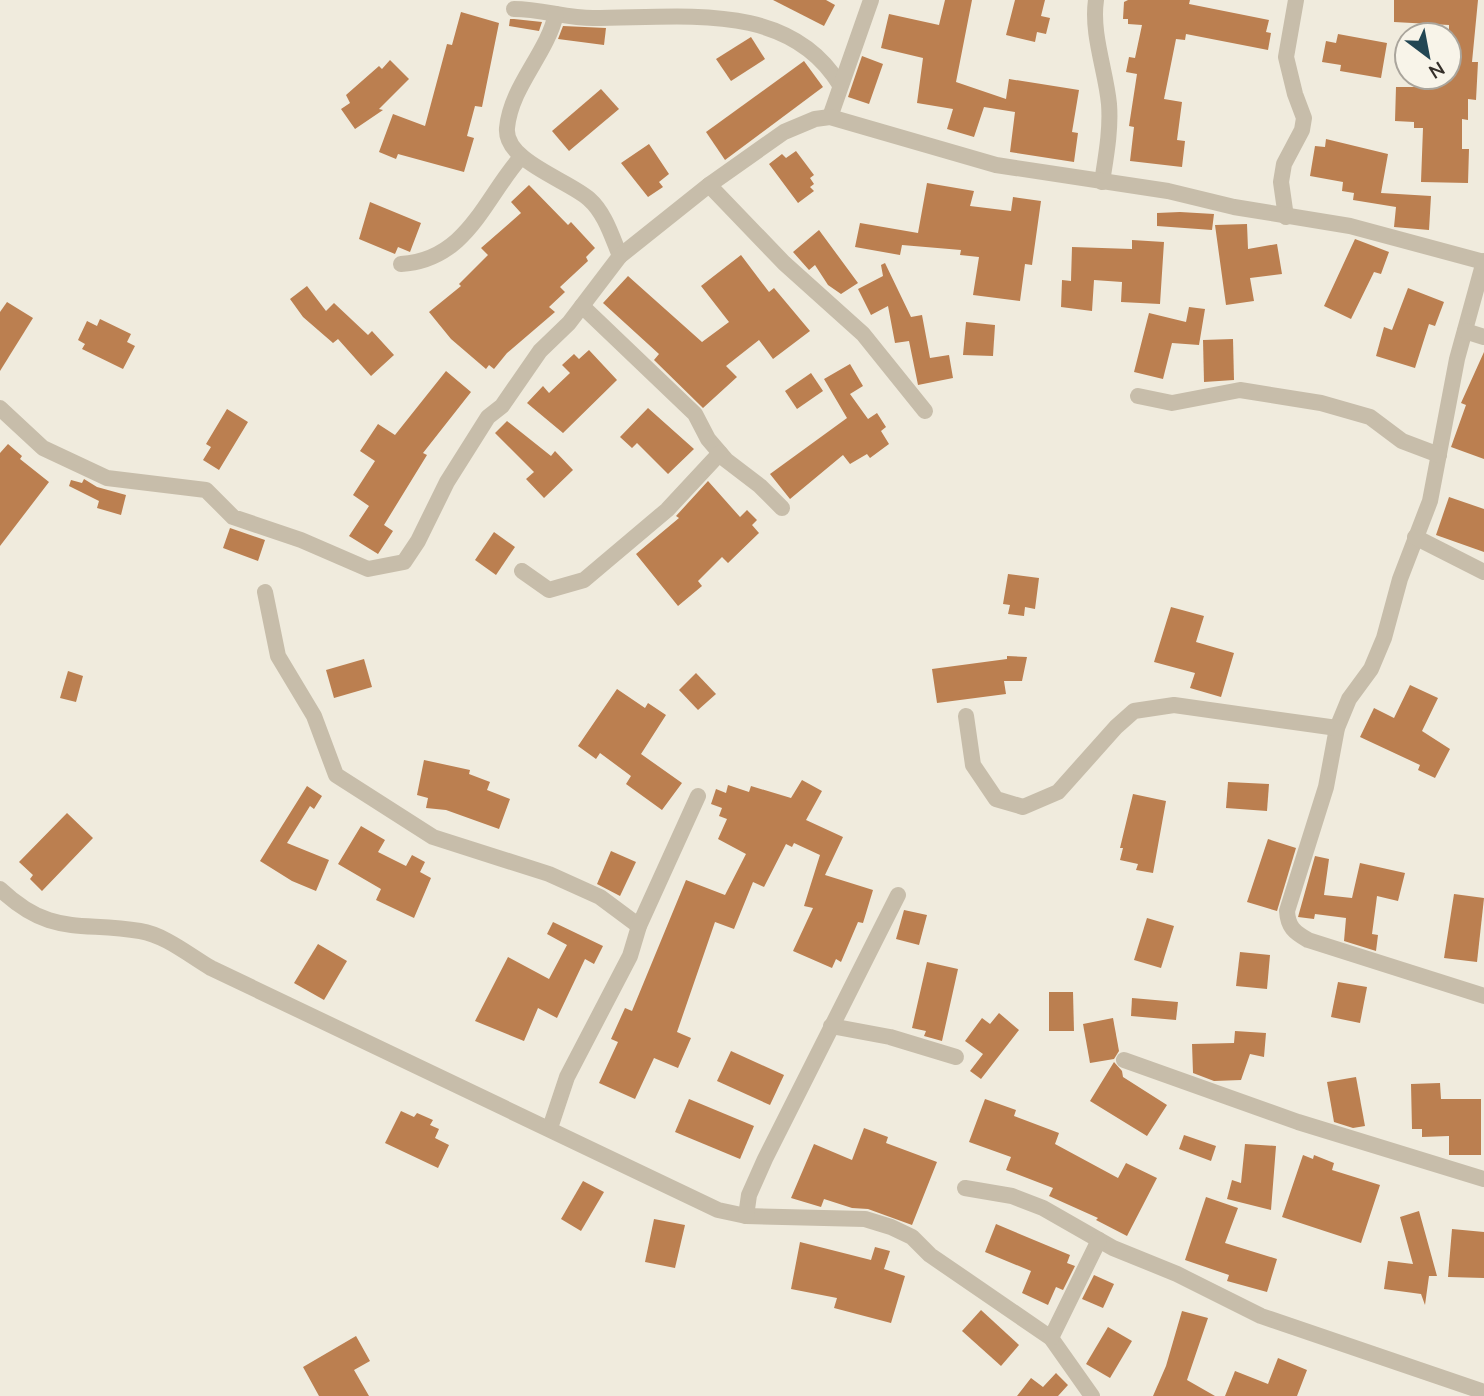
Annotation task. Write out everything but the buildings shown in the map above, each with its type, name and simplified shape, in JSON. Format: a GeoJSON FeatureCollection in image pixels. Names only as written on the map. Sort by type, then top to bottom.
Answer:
{"type":"FeatureCollection","features":[{"type":"Feature","properties":{"kind":"street"},"geometry":{"type":"LineString","coordinates":[[830,117],[870,0]]}},
{"type":"Feature","properties":{"kind":"street"},"geometry":{"type":"LineString","coordinates":[[1096,0],[1096,26],[1109,107],[1108,149],[1102,182]]}},
{"type":"Feature","properties":{"kind":"street"},"geometry":{"type":"LineString","coordinates":[[1286,217],[1282,204],[1283,173],[1290,151],[1303,130],[1304,118],[1286,57],[1296,0]]}},
{"type":"Feature","properties":{"kind":"street"},"geometry":{"type":"LineString","coordinates":[[514,9],[589,18],[732,15],[777,27],[794,35],[828,64],[840,85]]}},
{"type":"Feature","properties":{"kind":"street"},"geometry":{"type":"LineString","coordinates":[[556,14],[552,32],[524,80],[506,131],[509,141],[521,157],[589,199],[604,219],[620,256]]}},
{"type":"Feature","properties":{"kind":"street"},"geometry":{"type":"LineString","coordinates":[[0,408],[43,447],[107,478],[206,490],[233,517],[301,540],[368,569],[404,562],[418,541],[447,482],[488,417],[502,406],[540,351],[582,306],[620,256],[709,184],[784,132],[815,119],[830,117],[996,164],[1168,191],[1286,217],[1350,226],[1484,262],[1457,359],[1430,501],[1415,537],[1380,648],[1371,669],[1349,699],[1337,728],[1326,787],[1290,900],[1288,923],[1295,933],[1308,940],[1484,996]]}},
{"type":"Feature","properties":{"kind":"street"},"geometry":{"type":"LineString","coordinates":[[401,264],[435,255],[467,234],[504,176],[521,157]]}},
{"type":"Feature","properties":{"kind":"street"},"geometry":{"type":"LineString","coordinates":[[709,184],[784,263],[863,334],[925,411]]}},
{"type":"Feature","properties":{"kind":"street"},"geometry":{"type":"LineString","coordinates":[[582,306],[695,414],[720,453],[782,508]]}},
{"type":"Feature","properties":{"kind":"street"},"geometry":{"type":"LineString","coordinates":[[1465,331],[1484,337]]}},
{"type":"Feature","properties":{"kind":"street"},"geometry":{"type":"LineString","coordinates":[[1138,396],[1172,403],[1240,390],[1321,403],[1370,417],[1402,441],[1439,455]]}},
{"type":"Feature","properties":{"kind":"street"},"geometry":{"type":"LineString","coordinates":[[522,571],[550,590],[583,580],[667,510],[720,453]]}},
{"type":"Feature","properties":{"kind":"street"},"geometry":{"type":"LineString","coordinates":[[1415,537],[1484,572]]}},
{"type":"Feature","properties":{"kind":"street"},"geometry":{"type":"LineString","coordinates":[[265,592],[278,656],[314,716],[336,775],[433,837],[549,874],[600,897],[639,926]]}},
{"type":"Feature","properties":{"kind":"street"},"geometry":{"type":"LineString","coordinates":[[966,716],[973,765],[996,799],[1023,807],[1058,792],[1116,727],[1134,711],[1174,705],[1337,728]]}},
{"type":"Feature","properties":{"kind":"street"},"geometry":{"type":"LineString","coordinates":[[550,1128],[566,1077],[630,956],[639,926],[698,796]]}},
{"type":"Feature","properties":{"kind":"street"},"geometry":{"type":"LineString","coordinates":[[0,889],[29,913],[60,925],[140,931],[156,936],[211,968],[718,1210],[746,1216],[865,1219],[891,1227],[912,1237],[930,1255],[1051,1338],[1092,1396]]}},
{"type":"Feature","properties":{"kind":"street"},"geometry":{"type":"LineString","coordinates":[[746,1216],[750,1195],[765,1159],[898,895]]}},
{"type":"Feature","properties":{"kind":"street"},"geometry":{"type":"LineString","coordinates":[[831,1026],[890,1037],[956,1057]]}},
{"type":"Feature","properties":{"kind":"street"},"geometry":{"type":"LineString","coordinates":[[1124,1060],[1298,1122],[1484,1179]]}},
{"type":"Feature","properties":{"kind":"street"},"geometry":{"type":"LineString","coordinates":[[965,1188],[1012,1196],[1043,1208],[1099,1240],[1261,1316],[1484,1391]]}},
{"type":"Feature","properties":{"kind":"street"},"geometry":{"type":"LineString","coordinates":[[1051,1338],[1099,1240]]}}]}
